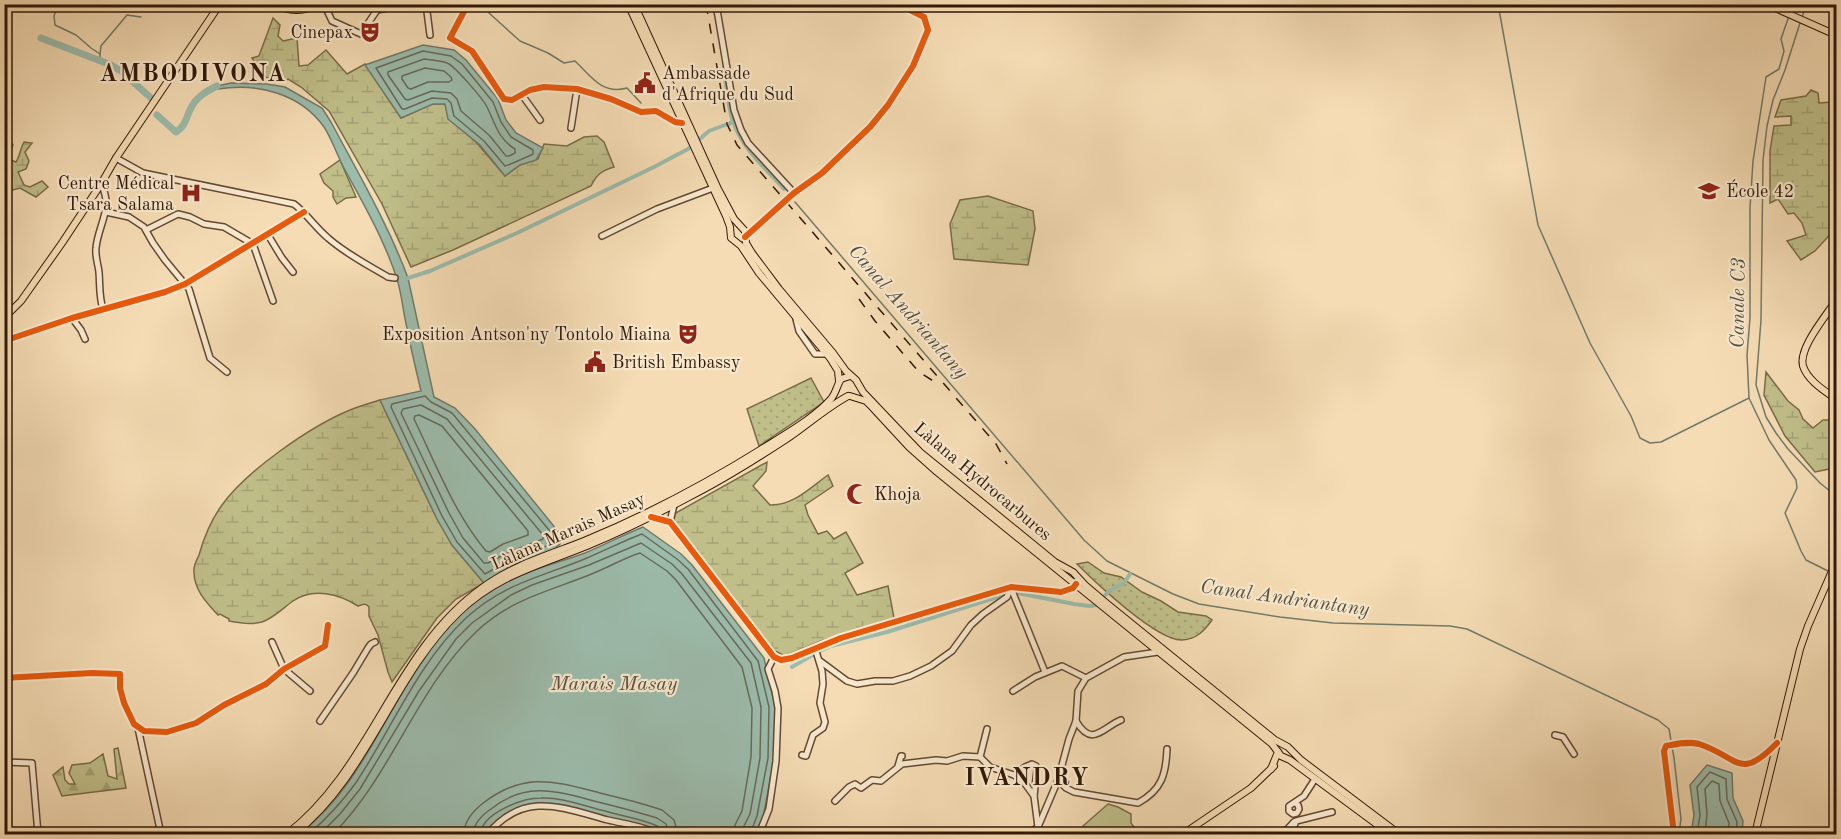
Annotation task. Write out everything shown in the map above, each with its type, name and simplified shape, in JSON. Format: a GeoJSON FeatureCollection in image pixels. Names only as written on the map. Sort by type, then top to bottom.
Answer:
{"type":"FeatureCollection","features":[{"type":"Feature","properties":{"kind":"main road"},"geometry":{"type":"LineString","coordinates":[[273,4],[280,8],[298,10],[309,10],[322,4]]}},
{"type":"Feature","properties":{"kind":"main road"},"geometry":{"type":"LineString","coordinates":[[628,4],[682,123],[695,144],[726,204],[745,231],[745,237],[752,253],[850,376],[856,380],[857,390],[849,396],[841,393],[836,367],[731,238],[726,216],[713,188],[695,144],[634,4]]}},
{"type":"Feature","properties":{"kind":"main road"},"geometry":{"type":"LineString","coordinates":[[1766,4],[1836,36]]}},
{"type":"Feature","properties":{"kind":"main road"},"geometry":{"type":"LineString","coordinates":[[4,318],[21,301],[220,5]]}},
{"type":"Feature","properties":{"kind":"main road"},"geometry":{"type":"LineString","coordinates":[[730,231],[734,227],[741,227]]}},
{"type":"Feature","properties":{"kind":"main road"},"geometry":{"type":"LineString","coordinates":[[736,242],[742,241],[745,237]]}},
{"type":"Feature","properties":{"kind":"main road"},"geometry":{"type":"LineString","coordinates":[[1836,300],[1808,342],[1803,362],[1808,375],[1836,399]]}},
{"type":"Feature","properties":{"kind":"main road"},"geometry":{"type":"LineString","coordinates":[[838,383],[843,377],[850,376]]}},
{"type":"Feature","properties":{"kind":"main road","name":"Làlana Marais Masay"},"geometry":{"type":"LineString","coordinates":[[540,560],[636,518],[712,479],[804,421],[829,400],[838,383]]}},
{"type":"Feature","properties":{"kind":"main road","name":"Làlana Hydrocarbures"},"geometry":{"type":"LineString","coordinates":[[858,384],[921,452],[1104,604]]}},
{"type":"Feature","properties":{"kind":"main road","name":"Làlana Marais Masay"},"geometry":{"type":"LineString","coordinates":[[287,834],[309,816],[336,785],[431,636],[456,608],[483,586],[510,570],[589,545],[651,517],[762,454],[849,396]]}},
{"type":"Feature","properties":{"kind":"main road","name":"Làlana Hydrocarbures"},"geometry":{"type":"LineString","coordinates":[[849,396],[866,401],[909,447],[937,472],[1071,577]]}},
{"type":"Feature","properties":{"kind":"main road"},"geometry":{"type":"LineString","coordinates":[[1755,834],[1803,641],[1835,565]]}},
{"type":"Feature","properties":{"kind":"main road"},"geometry":{"type":"LineString","coordinates":[[1104,604],[1158,652],[1264,736],[1281,756],[1389,834]]}},
{"type":"Feature","properties":{"kind":"main road"},"geometry":{"type":"LineString","coordinates":[[1104,604],[1275,740],[1399,834]]}},
{"type":"Feature","properties":{"kind":"main road","name":"Làlana Marais Masay"},"geometry":{"type":"LineString","coordinates":[[294,834],[319,812],[340,788],[394,696]]}},
{"type":"Feature","properties":{"kind":"main road"},"geometry":{"type":"LineString","coordinates":[[1271,769],[1281,746],[1287,747]]}},
{"type":"Feature","properties":{"kind":"main road"},"geometry":{"type":"LineString","coordinates":[[1184,834],[1256,784],[1288,755],[1287,747]]}},
{"type":"Feature","properties":{"kind":"street"},"geometry":{"type":"LineString","coordinates":[[322,4],[332,21],[362,34],[376,10],[407,4]]}},
{"type":"Feature","properties":{"kind":"street"},"geometry":{"type":"LineString","coordinates":[[371,4],[376,10]]}},
{"type":"Feature","properties":{"kind":"street"},"geometry":{"type":"LineString","coordinates":[[426,4],[430,35]]}},
{"type":"Feature","properties":{"kind":"street"},"geometry":{"type":"LineString","coordinates":[[468,4],[450,38],[472,51],[504,99],[512,100],[530,90],[544,87],[577,89],[611,99],[641,112],[656,111],[675,122],[682,123]]}},
{"type":"Feature","properties":{"kind":"street"},"geometry":{"type":"LineString","coordinates":[[716,4],[734,111],[741,130],[748,143],[794,193]]}},
{"type":"Feature","properties":{"kind":"street"},"geometry":{"type":"LineString","coordinates":[[745,237],[794,193],[822,173],[870,127],[896,95],[913,66],[928,30],[924,17],[898,4]]}},
{"type":"Feature","properties":{"kind":"street"},"geometry":{"type":"LineString","coordinates":[[571,128],[577,89]]}},
{"type":"Feature","properties":{"kind":"street"},"geometry":{"type":"LineString","coordinates":[[522,95],[540,120]]}},
{"type":"Feature","properties":{"kind":"street"},"geometry":{"type":"LineString","coordinates":[[116,161],[143,173],[294,204],[326,237],[347,253],[388,277],[395,278]]}},
{"type":"Feature","properties":{"kind":"street"},"geometry":{"type":"LineString","coordinates":[[101,184],[106,193],[106,212],[96,249],[100,300],[103,309]]}},
{"type":"Feature","properties":{"kind":"street"},"geometry":{"type":"LineString","coordinates":[[602,236],[657,209],[713,188]]}},
{"type":"Feature","properties":{"kind":"street"},"geometry":{"type":"LineString","coordinates":[[106,212],[129,217],[144,227],[165,260],[189,289],[202,339],[210,358],[227,372]]}},
{"type":"Feature","properties":{"kind":"street"},"geometry":{"type":"LineString","coordinates":[[4,341],[185,284],[304,212]]}},
{"type":"Feature","properties":{"kind":"street"},"geometry":{"type":"LineString","coordinates":[[146,230],[178,214],[204,224],[224,227],[253,244],[273,301]]}},
{"type":"Feature","properties":{"kind":"street"},"geometry":{"type":"LineString","coordinates":[[741,227],[752,227],[759,224]]}},
{"type":"Feature","properties":{"kind":"street"},"geometry":{"type":"LineString","coordinates":[[268,235],[293,272]]}},
{"type":"Feature","properties":{"kind":"street"},"geometry":{"type":"LineString","coordinates":[[72,318],[85,339]]}},
{"type":"Feature","properties":{"kind":"street"},"geometry":{"type":"LineString","coordinates":[[669,522],[674,505]]}},
{"type":"Feature","properties":{"kind":"street"},"geometry":{"type":"LineString","coordinates":[[651,517],[669,522],[774,657],[781,660],[792,658],[841,638],[1012,589],[1061,592],[1073,588],[1071,577]]}},
{"type":"Feature","properties":{"kind":"street"},"geometry":{"type":"LineString","coordinates":[[819,659],[847,681],[857,684],[893,681],[910,676],[931,666],[952,651],[971,626],[983,614],[1007,597],[1012,589]]}},
{"type":"Feature","properties":{"kind":"street"},"geometry":{"type":"LineString","coordinates":[[1012,589],[1045,672]]}},
{"type":"Feature","properties":{"kind":"street"},"geometry":{"type":"LineString","coordinates":[[4,678],[92,673],[120,674],[120,688],[124,703],[134,724],[144,731],[167,732],[190,725],[249,691],[266,684],[284,669],[325,646],[328,625]]}},
{"type":"Feature","properties":{"kind":"street"},"geometry":{"type":"LineString","coordinates":[[272,642],[284,669],[310,691]]}},
{"type":"Feature","properties":{"kind":"street"},"geometry":{"type":"LineString","coordinates":[[320,721],[368,648],[375,642]]}},
{"type":"Feature","properties":{"kind":"street"},"geometry":{"type":"LineString","coordinates":[[802,755],[806,756],[813,735],[823,728],[825,722],[820,704],[823,684],[815,649]]}},
{"type":"Feature","properties":{"kind":"street"},"geometry":{"type":"LineString","coordinates":[[1028,834],[1038,827],[1058,780],[1076,721],[1078,692],[1086,678],[1124,657],[1158,652]]}},
{"type":"Feature","properties":{"kind":"street"},"geometry":{"type":"LineString","coordinates":[[759,834],[769,809],[776,761],[778,708],[776,692],[768,669],[774,657]]}},
{"type":"Feature","properties":{"kind":"street"},"geometry":{"type":"LineString","coordinates":[[1013,691],[1045,672],[1062,666],[1086,678]]}},
{"type":"Feature","properties":{"kind":"street"},"geometry":{"type":"LineString","coordinates":[[1076,721],[1084,731],[1092,735],[1100,734],[1121,720]]}},
{"type":"Feature","properties":{"kind":"street"},"geometry":{"type":"LineString","coordinates":[[138,728],[161,834]]}},
{"type":"Feature","properties":{"kind":"street"},"geometry":{"type":"LineString","coordinates":[[980,757],[987,729]]}},
{"type":"Feature","properties":{"kind":"street"},"geometry":{"type":"LineString","coordinates":[[1555,735],[1563,737],[1574,754]]}},
{"type":"Feature","properties":{"kind":"street"},"geometry":{"type":"LineString","coordinates":[[1672,834],[1664,751],[1666,746],[1698,744],[1746,765],[1763,757],[1777,743]]}},
{"type":"Feature","properties":{"kind":"street"},"geometry":{"type":"LineString","coordinates":[[1058,780],[1074,792],[1138,803],[1160,786],[1167,763],[1167,749]]}},
{"type":"Feature","properties":{"kind":"street"},"geometry":{"type":"LineString","coordinates":[[898,766],[902,756]]}},
{"type":"Feature","properties":{"kind":"street"},"geometry":{"type":"LineString","coordinates":[[835,801],[849,787],[855,784],[861,788],[872,780],[881,781],[898,766],[909,762],[947,761],[963,756],[980,757],[990,768],[1014,775],[1023,781],[1034,796]]}},
{"type":"Feature","properties":{"kind":"street"},"geometry":{"type":"LineString","coordinates":[[4,762],[32,763],[38,834]]}},
{"type":"Feature","properties":{"kind":"street"},"geometry":{"type":"LineString","coordinates":[[1014,775],[1032,764],[1036,766],[1034,796],[1038,827]]}},
{"type":"Feature","properties":{"kind":"street"},"geometry":{"type":"LineString","coordinates":[[1291,834],[1296,821],[1295,814],[1298,812],[1297,805],[1316,781]]}},
{"type":"Feature","properties":{"kind":"street"},"geometry":{"type":"LineString","coordinates":[[488,834],[505,818],[525,808],[551,805],[657,834]]}},
{"type":"Feature","properties":{"kind":"street"},"geometry":{"type":"LineString","coordinates":[[1295,814],[1288,810],[1290,805],[1297,805]]}},
{"type":"Feature","properties":{"kind":"street"},"geometry":{"type":"LineString","coordinates":[[1283,834],[1296,821],[1332,812]]}},
{"type":"Feature","properties":{"kind":"green space"},"geometry":{"type":"Polygon","coordinates":[[[273,18],[280,25],[278,36],[283,41],[297,38],[299,66],[308,65],[326,50],[347,74],[365,64],[401,118],[432,104],[445,104],[449,119],[476,142],[505,176],[520,165],[538,159],[544,144],[567,146],[584,137],[597,136],[604,142],[614,167],[600,174],[591,186],[411,267],[382,204],[329,111],[288,79],[282,82],[258,75],[252,58],[259,56],[273,18]]]}},
{"type":"Feature","properties":{"kind":"green space"},"geometry":{"type":"Polygon","coordinates":[[[1811,90],[1818,93],[1819,103],[1836,100],[1836,197],[1831,208],[1836,218],[1836,228],[1815,251],[1801,260],[1787,241],[1806,235],[1802,223],[1794,213],[1788,214],[1778,199],[1770,203],[1770,151],[1774,126],[1791,125],[1791,116],[1775,117],[1781,100],[1806,96],[1811,90]]]}},
{"type":"Feature","properties":{"kind":"green space"},"geometry":{"type":"Polygon","coordinates":[[[11,142],[13,145],[5,158],[5,149],[11,142]]]}},
{"type":"Feature","properties":{"kind":"green space"},"geometry":{"type":"Polygon","coordinates":[[[24,142],[32,143],[25,152],[29,161],[26,169],[18,172],[24,185],[30,187],[42,181],[48,187],[36,197],[20,188],[5,192],[5,158],[16,162],[24,142]]]}},
{"type":"Feature","properties":{"kind":"green space"},"geometry":{"type":"Polygon","coordinates":[[[340,160],[356,197],[346,198],[337,204],[333,191],[324,183],[320,174],[340,160]]]}},
{"type":"Feature","properties":{"kind":"green space"},"geometry":{"type":"Polygon","coordinates":[[[988,196],[1033,211],[1035,229],[1028,265],[954,259],[950,224],[960,200],[988,196]]]}},
{"type":"Feature","properties":{"kind":"green space"},"geometry":{"type":"Polygon","coordinates":[[[1766,372],[1788,401],[1799,410],[1803,419],[1813,428],[1823,420],[1834,420],[1836,455],[1829,469],[1815,472],[1785,436],[1764,395],[1766,372]]]}},
{"type":"Feature","properties":{"kind":"green space"},"geometry":{"type":"Polygon","coordinates":[[[811,378],[824,402],[759,446],[747,409],[811,378]]]}},
{"type":"Feature","properties":{"kind":"green space"},"geometry":{"type":"Polygon","coordinates":[[[380,400],[437,519],[452,545],[484,583],[456,599],[437,618],[392,682],[367,605],[358,606],[334,595],[317,593],[293,601],[262,622],[250,624],[229,621],[220,614],[218,615],[202,596],[196,585],[194,570],[214,517],[247,478],[280,451],[334,417],[380,400]]]}},
{"type":"Feature","properties":{"kind":"green space"},"geometry":{"type":"Polygon","coordinates":[[[767,462],[766,471],[753,486],[770,505],[794,499],[828,475],[833,486],[805,505],[808,515],[818,534],[827,531],[834,539],[846,532],[863,563],[845,573],[857,595],[888,586],[894,618],[821,641],[785,656],[771,649],[672,521],[674,514],[767,462]]]}},
{"type":"Feature","properties":{"kind":"green space"},"geometry":{"type":"Polygon","coordinates":[[[1088,562],[1104,573],[1121,577],[1178,612],[1206,616],[1212,620],[1203,631],[1192,638],[1182,640],[1171,638],[1127,609],[1077,564],[1088,562]]]}},
{"type":"Feature","properties":{"kind":"green space"},"geometry":{"type":"Polygon","coordinates":[[[118,748],[126,788],[62,796],[53,775],[63,767],[65,780],[69,784],[75,784],[69,773],[72,765],[90,763],[103,754],[108,776],[117,779],[114,749],[118,748]]]}},
{"type":"Feature","properties":{"kind":"green space"},"geometry":{"type":"Polygon","coordinates":[[[1108,804],[1131,814],[1131,823],[1139,834],[1090,834],[1083,826],[1108,804]]]}},
{"type":"Feature","properties":{"kind":"water"},"geometry":{"type":"Polygon","coordinates":[[[423,45],[454,50],[466,60],[498,99],[506,120],[516,133],[543,148],[536,160],[520,165],[505,176],[480,145],[448,119],[445,104],[433,104],[401,118],[365,65],[423,45]]]}},
{"type":"Feature","properties":{"kind":"water"},"geometry":{"type":"Polygon","coordinates":[[[231,83],[285,87],[322,108],[372,199],[408,278],[434,397],[455,408],[475,429],[561,535],[560,544],[554,549],[512,565],[484,583],[452,545],[437,519],[380,400],[421,391],[399,285],[380,236],[327,132],[314,115],[290,98],[277,93],[248,88],[218,89],[217,86],[231,83]]]}},
{"type":"Feature","properties":{"kind":"water","name":"Marais Masay"},"geometry":{"type":"Polygon","coordinates":[[[643,527],[681,554],[692,565],[764,658],[775,706],[774,759],[763,818],[755,834],[660,834],[639,826],[549,804],[531,804],[514,810],[492,825],[485,834],[300,834],[344,788],[429,650],[463,612],[511,580],[585,553],[643,527]]]}},
{"type":"Feature","properties":{"kind":"water"},"geometry":{"type":"Polygon","coordinates":[[[1707,765],[1732,773],[1733,798],[1743,821],[1742,834],[1691,834],[1694,815],[1690,785],[1707,765]]]}},
{"type":"Feature","properties":{"kind":"waterway"},"geometry":{"type":"LineString","coordinates":[[58,4],[54,16],[55,25],[76,35],[100,54],[100,61]]}},
{"type":"Feature","properties":{"kind":"waterway"},"geometry":{"type":"LineString","coordinates":[[487,4],[489,13],[520,41],[564,63],[575,61],[604,87],[618,90],[627,88],[641,103]]}},
{"type":"Feature","properties":{"kind":"waterway"},"geometry":{"type":"LineString","coordinates":[[1498,4],[1538,225],[1590,343],[1631,416],[1640,438],[1650,443],[1661,442],[1749,398]]}},
{"type":"Feature","properties":{"kind":"waterway","name":"Canale C3"},"geometry":{"type":"LineString","coordinates":[[1791,12],[1795,4]]}},
{"type":"Feature","properties":{"kind":"waterway"},"geometry":{"type":"LineString","coordinates":[[1802,18],[1806,4]]}},
{"type":"Feature","properties":{"kind":"waterway"},"geometry":{"type":"LineString","coordinates":[[100,54],[101,46],[127,15],[141,17]]}},
{"type":"Feature","properties":{"kind":"waterway","name":"Canale C3"},"geometry":{"type":"LineString","coordinates":[[1789,16],[1781,39],[1784,51],[1779,69],[1766,77],[1753,161],[1750,208],[1750,318],[1747,355],[1749,398],[1769,440],[1796,480],[1797,488],[1785,513],[1801,551],[1806,560],[1828,571]]}},
{"type":"Feature","properties":{"kind":"waterway"},"geometry":{"type":"LineString","coordinates":[[1800,23],[1773,100],[1767,126],[1763,160],[1761,320],[1756,385],[1766,417],[1776,433],[1820,483],[1836,496]]}},
{"type":"Feature","properties":{"kind":"waterway"},"geometry":{"type":"LineString","coordinates":[[41,38],[111,65],[151,98]]}},
{"type":"Feature","properties":{"kind":"waterway","name":"Canal Andriantany"},"geometry":{"type":"LineString","coordinates":[[724,64],[729,108],[737,131],[755,157],[784,189]]}},
{"type":"Feature","properties":{"kind":"waterway"},"geometry":{"type":"LineString","coordinates":[[157,115],[176,132],[184,124],[196,101],[217,86]]}},
{"type":"Feature","properties":{"kind":"waterway","name":"Canal Andriantany"},"geometry":{"type":"LineString","coordinates":[[728,125],[733,121]]}},
{"type":"Feature","properties":{"kind":"waterway"},"geometry":{"type":"LineString","coordinates":[[408,278],[430,271],[517,233],[654,167],[688,149],[709,131],[725,125]]}},
{"type":"Feature","properties":{"kind":"waterway","name":"Canal Andriantany"},"geometry":{"type":"LineString","coordinates":[[795,202],[1084,540],[1107,561],[1173,594],[1199,604],[1333,623],[1450,626],[1467,629],[1658,720],[1669,729],[1681,819],[1679,834]]}},
{"type":"Feature","properties":{"kind":"waterway"},"geometry":{"type":"LineString","coordinates":[[792,667],[831,646],[887,632],[1013,592],[1074,604],[1096,605],[1109,591],[1124,583],[1130,574]]}},
{"type":"Feature","properties":{"kind":"railway"},"geometry":{"type":"LineString","coordinates":[[706,4],[727,124],[737,145],[996,444],[1007,464]]}},
{"type":"Feature","properties":{"kind":"railway"},"geometry":{"type":"LineString","coordinates":[[859,299],[919,372],[938,384]]}},
{"type":"Feature","properties":{"kind":"cycle path"},"geometry":{"type":"LineString","coordinates":[[468,4],[450,38],[472,51],[504,99],[512,100],[530,90],[544,87],[577,89],[611,99],[641,112],[656,111],[675,122],[682,123]]}},
{"type":"Feature","properties":{"kind":"cycle path"},"geometry":{"type":"LineString","coordinates":[[745,237],[794,193],[822,173],[870,127],[888,105],[913,66],[928,30],[924,17],[898,4]]}},
{"type":"Feature","properties":{"kind":"cycle path"},"geometry":{"type":"LineString","coordinates":[[4,341],[185,284],[304,212]]}},
{"type":"Feature","properties":{"kind":"cycle path"},"geometry":{"type":"LineString","coordinates":[[651,517],[670,522],[774,657],[781,660],[792,658],[841,638],[1011,587],[1061,592],[1073,588],[1076,584]]}},
{"type":"Feature","properties":{"kind":"cycle path"},"geometry":{"type":"LineString","coordinates":[[4,678],[92,673],[120,674],[120,688],[124,703],[134,724],[144,731],[167,732],[196,723],[224,705],[266,684],[284,669],[325,646],[328,625]]}},
{"type":"Feature","properties":{"kind":"cycle path"},"geometry":{"type":"LineString","coordinates":[[1672,834],[1664,751],[1666,746],[1695,743],[1712,749],[1731,760],[1746,764],[1764,755],[1777,743]]}},
{"type":"Feature","properties":{"kind":"place","name":"Cinepax"},"geometry":{"type":"Point","coordinates":[370,32]}},
{"type":"Feature","properties":{"kind":"place","name":"Ambassade d'Afrique du Sud"},"geometry":{"type":"Point","coordinates":[645,83]}},
{"type":"Feature","properties":{"kind":"place","name":"École 42"},"geometry":{"type":"Point","coordinates":[1709,191]}},
{"type":"Feature","properties":{"kind":"place","name":"Centre Médical Tsara Salama"},"geometry":{"type":"Point","coordinates":[191,193]}},
{"type":"Feature","properties":{"kind":"place","name":"Exposition Antson'ny Tontolo Miaina"},"geometry":{"type":"Point","coordinates":[688,334]}},
{"type":"Feature","properties":{"kind":"place","name":"British Embassy"},"geometry":{"type":"Point","coordinates":[595,362]}},
{"type":"Feature","properties":{"kind":"place","name":"Khoja"},"geometry":{"type":"Point","coordinates":[857,494]}},
{"type":"Feature","properties":{"kind":"district","name":"AMBODIVONA"},"geometry":{"type":"Point","coordinates":[193,73]}},
{"type":"Feature","properties":{"kind":"district","name":"IVANDRY"},"geometry":{"type":"Point","coordinates":[1027,777]}}]}
